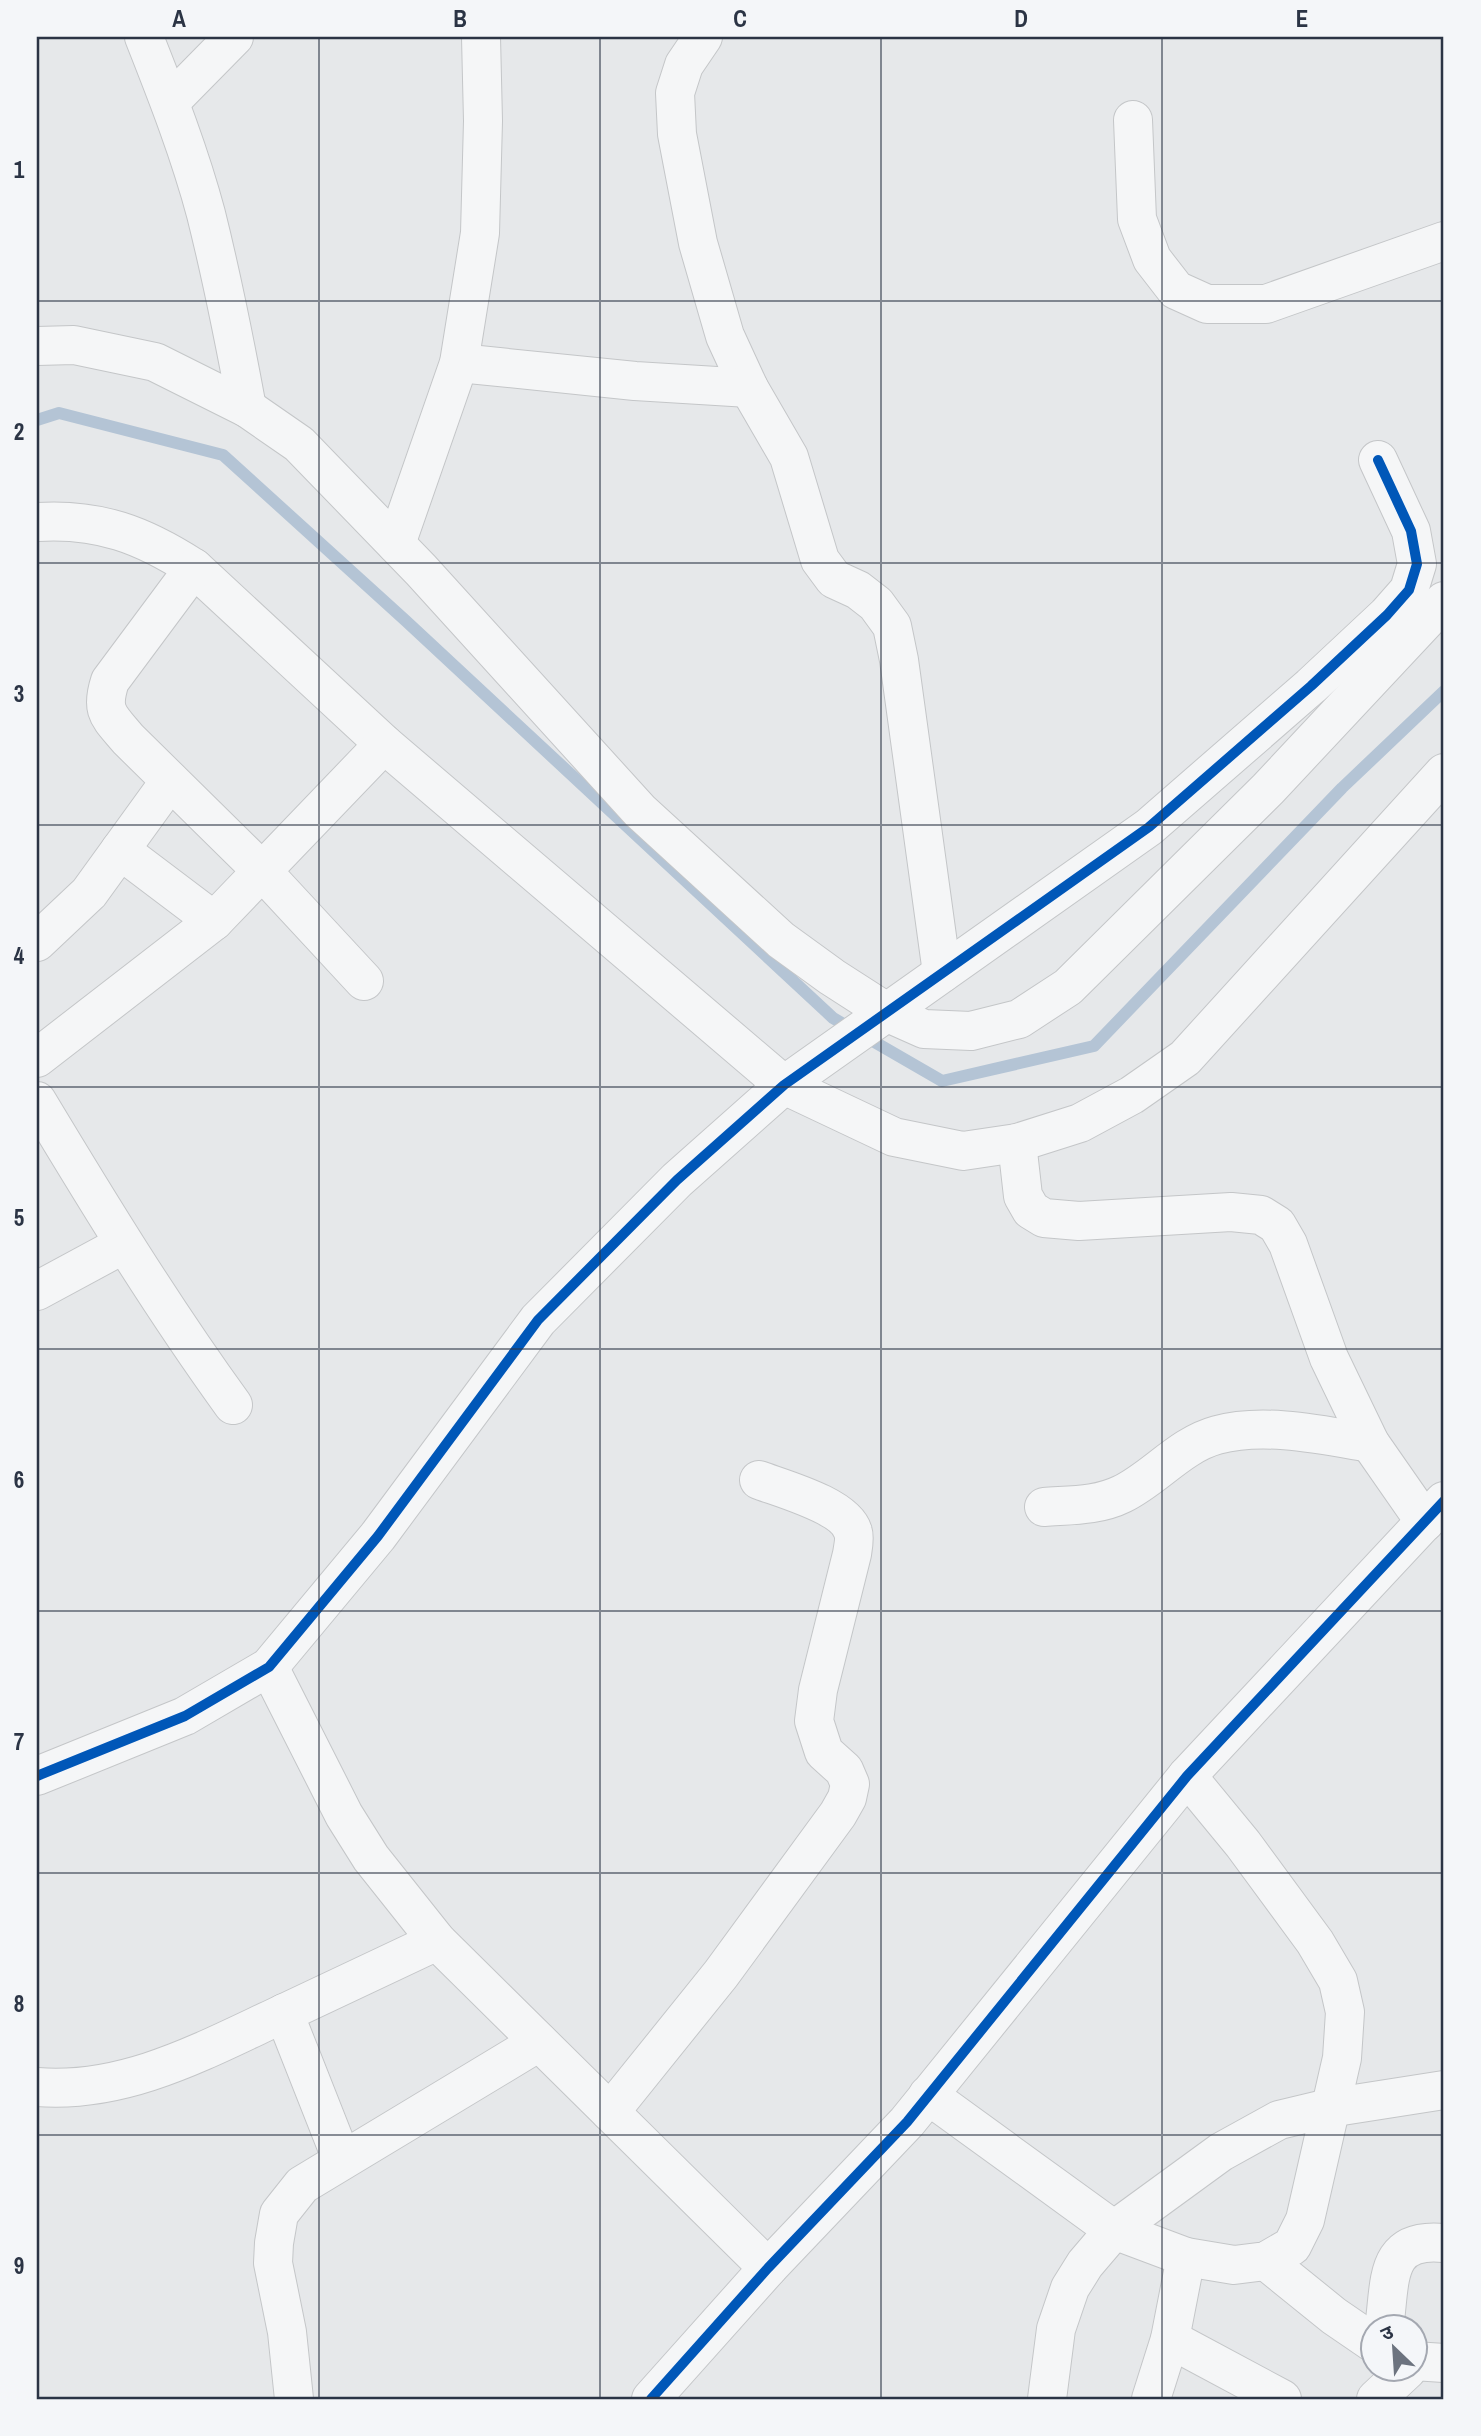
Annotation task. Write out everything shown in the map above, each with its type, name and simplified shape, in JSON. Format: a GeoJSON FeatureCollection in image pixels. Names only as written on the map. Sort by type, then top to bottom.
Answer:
{"type":"FeatureCollection","features":[{"type":"Feature","properties":{"kind":"street"},"geometry":{"type":"LineString","coordinates":[[144,37],[170,103],[205,211],[229,311],[247,408]]}},
{"type":"Feature","properties":{"kind":"street"},"geometry":{"type":"LineString","coordinates":[[170,103],[234,37]]}},
{"type":"Feature","properties":{"kind":"street"},"geometry":{"type":"LineString","coordinates":[[396,544],[459,363],[480,233],[483,121],[481,37]]}},
{"type":"Feature","properties":{"kind":"street"},"geometry":{"type":"LineString","coordinates":[[703,37],[684,65],[675,93],[677,134],[698,243],[725,336],[749,388],[789,457],[820,560],[834,579],[858,590],[876,604],[892,626],[942,973]]}},
{"type":"Feature","properties":{"kind":"street"},"geometry":{"type":"LineString","coordinates":[[1133,120],[1137,219],[1152,259],[1176,290],[1207,304],[1266,304],[1444,241]]}},
{"type":"Feature","properties":{"kind":"street"},"geometry":{"type":"LineString","coordinates":[[37,346],[74,345],[155,362],[247,408],[299,444],[396,544],[640,811],[781,940],[884,1016],[924,1029],[971,1031],[1019,1019],[1069,987],[1268,789],[1444,601]]}},
{"type":"Feature","properties":{"kind":"street"},"geometry":{"type":"LineString","coordinates":[[459,363],[635,381],[749,388]]}},
{"type":"Feature","properties":{"kind":"street"},"geometry":{"type":"LineString","coordinates":[[37,1776],[185,1716],[270,1667],[378,1536],[538,1321],[677,1180],[792,1079],[1149,827],[1311,686],[1387,615],[1409,590],[1416,564],[1411,531],[1378,460]]}},
{"type":"Feature","properties":{"kind":"street"},"geometry":{"type":"LineString","coordinates":[[37,522],[111,527],[159,546],[194,568],[384,744],[792,1079],[894,1138],[963,1151],[1017,1143],[1080,1123],[1132,1095],[1185,1058],[1444,773]]}},
{"type":"Feature","properties":{"kind":"street"},"geometry":{"type":"LineString","coordinates":[[194,568],[110,681],[104,700],[108,716],[262,871],[364,981]]}},
{"type":"Feature","properties":{"kind":"street"},"geometry":{"type":"LineString","coordinates":[[37,1058],[214,921],[384,744]]}},
{"type":"Feature","properties":{"kind":"street"},"geometry":{"type":"LineString","coordinates":[[37,942],[89,893],[170,781]]}},
{"type":"Feature","properties":{"kind":"street"},"geometry":{"type":"LineString","coordinates":[[120,850],[214,921]]}},
{"type":"Feature","properties":{"kind":"street"},"geometry":{"type":"LineString","coordinates":[[37,1101],[124,1244],[188,1343],[233,1405]]}},
{"type":"Feature","properties":{"kind":"street"},"geometry":{"type":"LineString","coordinates":[[651,2399],[768,2267],[907,2122],[1187,1776],[1434,1512],[1370,1443],[1329,1358],[1288,1244],[1277,1225],[1261,1215],[1231,1212],[1079,1221],[1044,1218],[1031,1210],[1023,1196],[1017,1143]]}},
{"type":"Feature","properties":{"kind":"street"},"geometry":{"type":"LineString","coordinates":[[37,1291],[124,1244]]}},
{"type":"Feature","properties":{"kind":"street"},"geometry":{"type":"LineString","coordinates":[[1044,1507],[1100,1503],[1121,1495],[1187,1449],[1216,1435],[1252,1431],[1309,1432],[1370,1443]]}},
{"type":"Feature","properties":{"kind":"street"},"geometry":{"type":"LineString","coordinates":[[610,2112],[729,1963],[847,1798],[850,1784],[844,1770],[824,1752],[814,1721],[818,1690],[852,1554],[853,1532],[845,1518],[830,1508],[760,1480]]}},
{"type":"Feature","properties":{"kind":"street"},"geometry":{"type":"LineString","coordinates":[[270,1667],[370,1858],[437,1941],[768,2267]]}},
{"type":"Feature","properties":{"kind":"street"},"geometry":{"type":"LineString","coordinates":[[928,2095],[1114,2230],[1186,2257],[1234,2265],[1266,2261],[1292,2246],[1305,2220],[1342,2058],[1345,2012],[1338,1981],[1315,1942],[1251,1855],[1187,1776]]}},
{"type":"Feature","properties":{"kind":"street"},"geometry":{"type":"LineString","coordinates":[[37,2087],[65,2089],[113,2083],[183,2061],[437,1941]]}},
{"type":"Feature","properties":{"kind":"street"},"geometry":{"type":"LineString","coordinates":[[284,2013],[342,2160]]}},
{"type":"Feature","properties":{"kind":"street"},"geometry":{"type":"LineString","coordinates":[[294,2399],[287,2332],[274,2263],[279,2214],[302,2185],[539,2042]]}},
{"type":"Feature","properties":{"kind":"street"},"geometry":{"type":"LineString","coordinates":[[1047,2399],[1056,2329],[1070,2288],[1085,2264],[1114,2230],[1221,2152],[1279,2120],[1329,2108],[1444,2090]]}},
{"type":"Feature","properties":{"kind":"street"},"geometry":{"type":"LineString","coordinates":[[1386,2314],[1394,2264],[1399,2254],[1409,2246],[1426,2241],[1444,2243]]}},
{"type":"Feature","properties":{"kind":"street"},"geometry":{"type":"LineString","coordinates":[[1151,2399],[1170,2339],[1186,2257]]}},
{"type":"Feature","properties":{"kind":"street"},"geometry":{"type":"LineString","coordinates":[[1266,2261],[1358,2332]]}},
{"type":"Feature","properties":{"kind":"street"},"geometry":{"type":"LineString","coordinates":[[1170,2339],[1282,2399]]}},
{"type":"Feature","properties":{"kind":"street"},"geometry":{"type":"LineString","coordinates":[[1376,2399],[1392,2384]]}},
{"type":"Feature","properties":{"kind":"waterway"},"geometry":{"type":"LineString","coordinates":[[37,420],[59,413],[223,455],[406,621],[833,1018],[942,1081],[1094,1046],[1342,788],[1444,691]]}},
{"type":"Feature","properties":{"kind":"cycle path"},"geometry":{"type":"LineString","coordinates":[[37,1776],[185,1716],[269,1667],[378,1536],[538,1320],[677,1180],[784,1085],[1149,827],[1311,686],[1387,615],[1409,590],[1417,564],[1411,531],[1378,460]]}},
{"type":"Feature","properties":{"kind":"cycle path"},"geometry":{"type":"LineString","coordinates":[[651,2399],[768,2268],[907,2122],[1187,1776],[1444,1501]]}}]}
